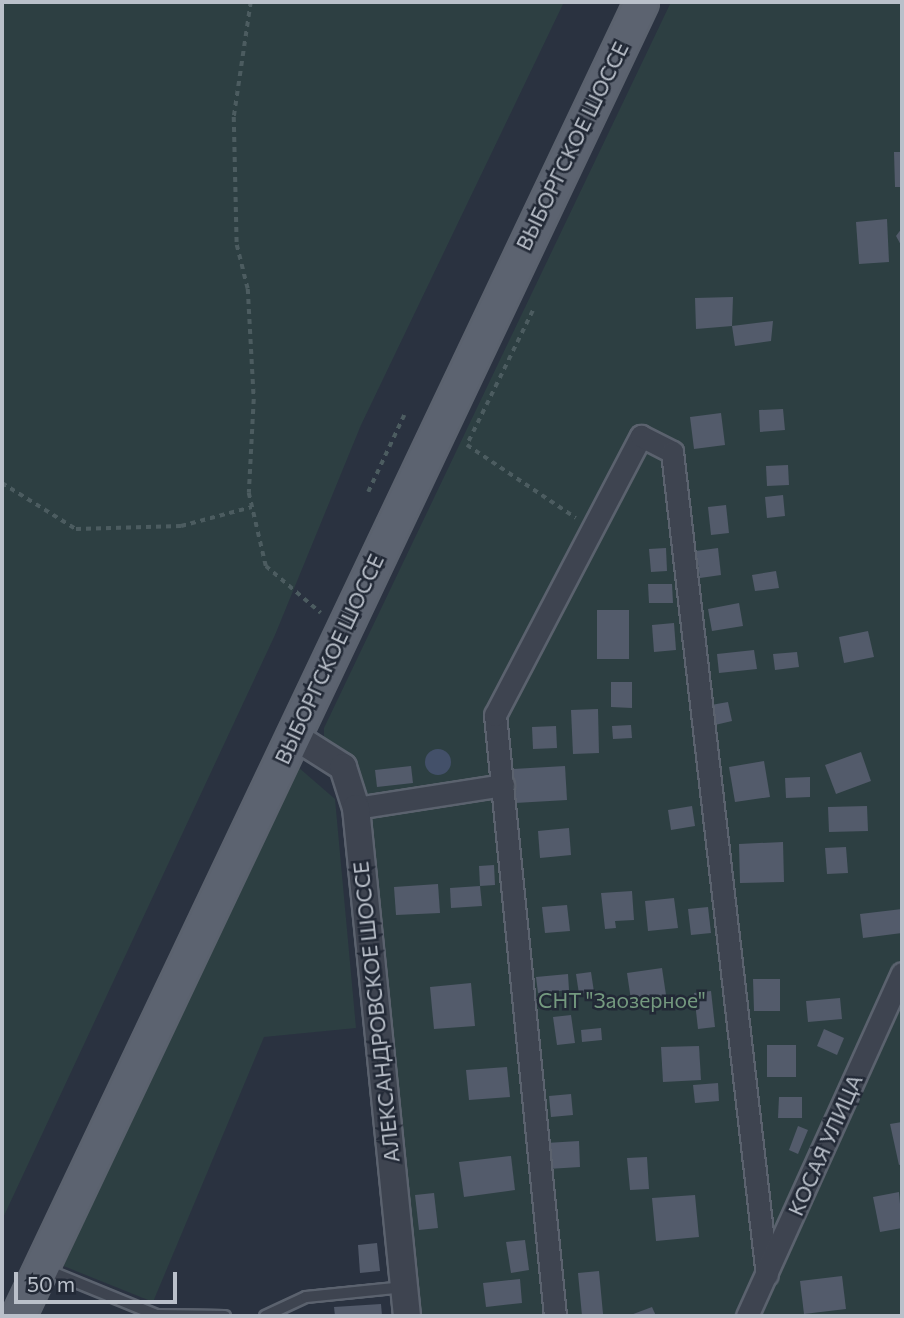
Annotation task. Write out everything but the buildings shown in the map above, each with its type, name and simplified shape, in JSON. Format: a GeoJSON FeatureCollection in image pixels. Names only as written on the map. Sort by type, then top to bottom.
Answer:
{"type":"FeatureCollection","features":[{"type":"Feature","properties":{"kind":"main road","name":"ВЫБОРГСКОЕ ШОССЕ"},"geometry":{"type":"LineString","coordinates":[[18,1316],[642,2]]}},
{"type":"Feature","properties":{"kind":"street"},"geometry":{"type":"LineString","coordinates":[[555,1316],[495,715],[641,436],[672,452],[767,1275]]}},
{"type":"Feature","properties":{"kind":"street","name":"АЛЕКСАНДРОВСКОЕ ШОССЕ"},"geometry":{"type":"LineString","coordinates":[[294,736],[343,767],[356,807],[407,1316]]}},
{"type":"Feature","properties":{"kind":"street"},"geometry":{"type":"LineString","coordinates":[[356,807],[503,785]]}},
{"type":"Feature","properties":{"kind":"street","name":"КОСАЯ УЛИЦА"},"geometry":{"type":"LineString","coordinates":[[747,1316],[902,973]]}},
{"type":"Feature","properties":{"kind":"lane"},"geometry":{"type":"LineString","coordinates":[[41,1268],[157,1315],[225,1316]]}},
{"type":"Feature","properties":{"kind":"lane"},"geometry":{"type":"LineString","coordinates":[[265,1316],[306,1297],[404,1287]]}},
{"type":"Feature","properties":{"kind":"path"},"geometry":{"type":"LineString","coordinates":[[251,2],[234,117],[237,245],[248,289],[254,399],[252,506],[265,566],[305,595]]}},
{"type":"Feature","properties":{"kind":"path"},"geometry":{"type":"LineString","coordinates":[[533,312],[467,445],[593,529]]}},
{"type":"Feature","properties":{"kind":"path"},"geometry":{"type":"LineString","coordinates":[[368,492],[404,415]]}},
{"type":"Feature","properties":{"kind":"path"},"geometry":{"type":"LineString","coordinates":[[2,483],[76,529],[181,526],[252,506]]}},
{"type":"Feature","properties":{"kind":"green space"},"geometry":{"type":"Polygon","coordinates":[[[2,2],[564,2],[361,425],[275,635],[2,1220],[2,2]]]}},
{"type":"Feature","properties":{"kind":"green space","name":"СНТ \"Заозерное\""},"geometry":{"type":"Polygon","coordinates":[[[671,2],[902,2],[902,1316],[407,1316],[356,768],[353,755],[324,740],[324,728],[671,2]]]}},
{"type":"Feature","properties":{"kind":"green space"},"geometry":{"type":"Polygon","coordinates":[[[298,767],[335,799],[356,1028],[264,1037],[153,1302],[61,1265],[298,767]]]}},
{"type":"Feature","properties":{"kind":"water"},"geometry":{"type":"Polygon","coordinates":[[[438,749],[447,753],[451,762],[447,771],[438,775],[429,771],[425,762],[429,753],[438,749]]]}}]}
